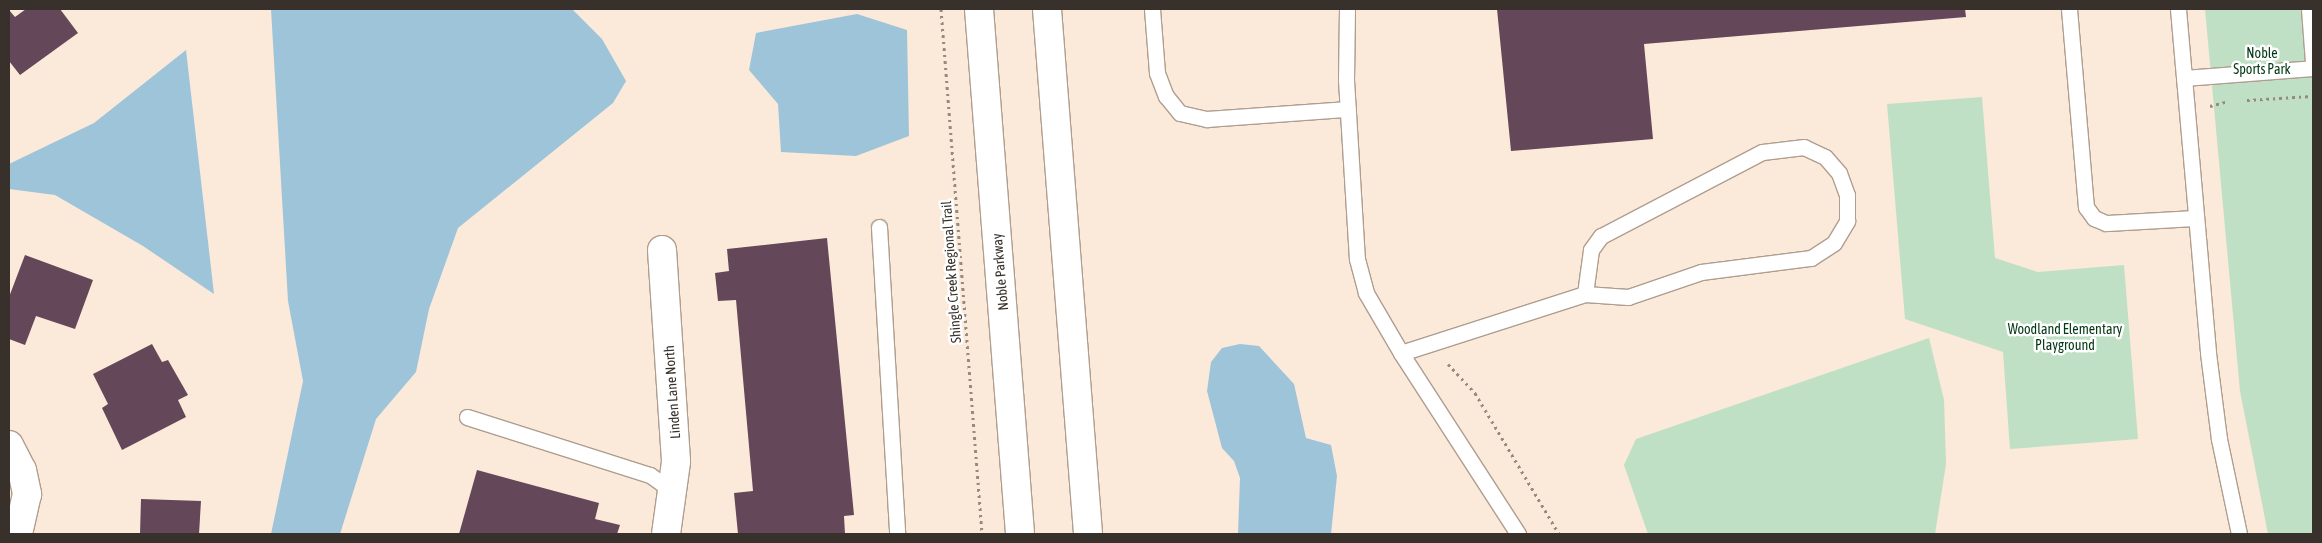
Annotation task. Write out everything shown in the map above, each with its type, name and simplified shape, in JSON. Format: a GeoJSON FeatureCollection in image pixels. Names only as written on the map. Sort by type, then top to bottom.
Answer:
{"type":"FeatureCollection","features":[{"type":"Feature","properties":{"kind":"main road","name":"Noble Parkway"},"geometry":{"type":"LineString","coordinates":[[979,9],[1020,534]]}},
{"type":"Feature","properties":{"kind":"main road"},"geometry":{"type":"LineString","coordinates":[[1047,9],[1088,534]]}},
{"type":"Feature","properties":{"kind":"main road","name":"Linden Lane North"},"geometry":{"type":"LineString","coordinates":[[662,250],[675,416],[673,492],[666,534]]}},
{"type":"Feature","properties":{"kind":"main road"},"geometry":{"type":"LineString","coordinates":[[9,445],[22,470],[27,494],[18,534]]}},
{"type":"Feature","properties":{"kind":"lane"},"geometry":{"type":"LineString","coordinates":[[1152,9],[1157,73],[1166,96],[1180,112],[1207,119],[1348,109]]}},
{"type":"Feature","properties":{"kind":"lane"},"geometry":{"type":"LineString","coordinates":[[1347,9],[1348,109],[1357,260],[1366,293],[1401,353],[1518,534]]}},
{"type":"Feature","properties":{"kind":"lane"},"geometry":{"type":"LineString","coordinates":[[2069,9],[2086,207],[2094,218],[2106,223],[2196,218]]}},
{"type":"Feature","properties":{"kind":"lane"},"geometry":{"type":"LineString","coordinates":[[2178,9],[2209,362],[2239,534]]}},
{"type":"Feature","properties":{"kind":"lane"},"geometry":{"type":"LineString","coordinates":[[2309,9],[2313,62]]}},
{"type":"Feature","properties":{"kind":"lane"},"geometry":{"type":"LineString","coordinates":[[2184,78],[2313,68]]}},
{"type":"Feature","properties":{"kind":"lane"},"geometry":{"type":"LineString","coordinates":[[1401,353],[1584,294],[1628,296],[1701,272],[1796,262],[1824,252],[1847,221],[1847,195],[1839,173],[1825,156],[1804,147],[1762,152],[1600,236],[1591,250],[1584,294]]}},
{"type":"Feature","properties":{"kind":"lane"},"geometry":{"type":"LineString","coordinates":[[879,227],[897,534]]}},
{"type":"Feature","properties":{"kind":"lane"},"geometry":{"type":"LineString","coordinates":[[467,417],[650,475],[673,492]]}},
{"type":"Feature","properties":{"kind":"path","name":"Shingle Creek Regional Trail"},"geometry":{"type":"LineString","coordinates":[[941,9],[982,534]]}},
{"type":"Feature","properties":{"kind":"path"},"geometry":{"type":"LineString","coordinates":[[2241,100],[2313,96]]}},
{"type":"Feature","properties":{"kind":"path"},"geometry":{"type":"LineString","coordinates":[[2187,113],[2232,101]]}},
{"type":"Feature","properties":{"kind":"path"},"geometry":{"type":"LineString","coordinates":[[1430,344],[1475,393],[1559,534]]}},
{"type":"Feature","properties":{"kind":"green space","name":"Noble Sports Park"},"geometry":{"type":"Polygon","coordinates":[[[2205,9],[2313,9],[2313,534],[2268,534],[2240,391],[2205,9]]]}},
{"type":"Feature","properties":{"kind":"green space","name":"Woodland Elementary Playground"},"geometry":{"type":"Polygon","coordinates":[[[1982,97],[1995,258],[2038,272],[2124,265],[2138,439],[2010,449],[2003,352],[1905,319],[1887,104],[1982,97]]]}},
{"type":"Feature","properties":{"kind":"green space"},"geometry":{"type":"Polygon","coordinates":[[[1929,338],[1944,400],[1946,464],[1935,534],[1648,534],[1624,465],[1636,439],[1929,338]]]}},
{"type":"Feature","properties":{"kind":"water"},"geometry":{"type":"Polygon","coordinates":[[[271,9],[572,9],[602,39],[626,81],[613,103],[458,228],[429,309],[416,372],[376,419],[340,534],[271,534],[303,381],[288,301],[271,9]]]}},
{"type":"Feature","properties":{"kind":"water"},"geometry":{"type":"Polygon","coordinates":[[[857,14],[907,30],[909,136],[856,156],[781,152],[778,104],[749,70],[756,33],[857,14]]]}},
{"type":"Feature","properties":{"kind":"water"},"geometry":{"type":"Polygon","coordinates":[[[186,50],[214,294],[143,246],[55,195],[9,189],[9,164],[94,123],[186,50]]]}},
{"type":"Feature","properties":{"kind":"water"},"geometry":{"type":"Polygon","coordinates":[[[1240,344],[1259,346],[1294,384],[1306,438],[1331,445],[1337,476],[1331,534],[1238,534],[1240,478],[1234,461],[1222,448],[1207,391],[1211,362],[1222,348],[1240,344]]]}},
{"type":"Feature","properties":{"kind":"building"},"geometry":{"type":"Polygon","coordinates":[[[26,9],[60,9],[78,33],[20,75],[9,61],[9,10],[15,17],[26,9]]]}},
{"type":"Feature","properties":{"kind":"building"},"geometry":{"type":"Polygon","coordinates":[[[1497,9],[1965,9],[1966,17],[1644,44],[1653,139],[1511,151],[1497,9]]]}},
{"type":"Feature","properties":{"kind":"building"},"geometry":{"type":"Polygon","coordinates":[[[827,238],[854,515],[844,516],[845,534],[738,534],[734,493],[753,491],[736,300],[718,301],[715,273],[729,271],[727,249],[827,238]]]}},
{"type":"Feature","properties":{"kind":"building"},"geometry":{"type":"Polygon","coordinates":[[[25,255],[93,280],[75,329],[36,316],[25,345],[9,339],[9,297],[25,255]]]}},
{"type":"Feature","properties":{"kind":"building"},"geometry":{"type":"Polygon","coordinates":[[[152,344],[162,362],[168,360],[188,395],[178,400],[186,417],[122,450],[102,408],[108,404],[93,374],[152,344]]]}},
{"type":"Feature","properties":{"kind":"building"},"geometry":{"type":"Polygon","coordinates":[[[477,470],[599,503],[595,519],[620,525],[617,534],[459,534],[477,470]]]}},
{"type":"Feature","properties":{"kind":"building"},"geometry":{"type":"Polygon","coordinates":[[[141,499],[201,501],[199,534],[140,534],[141,499]]]}}]}
